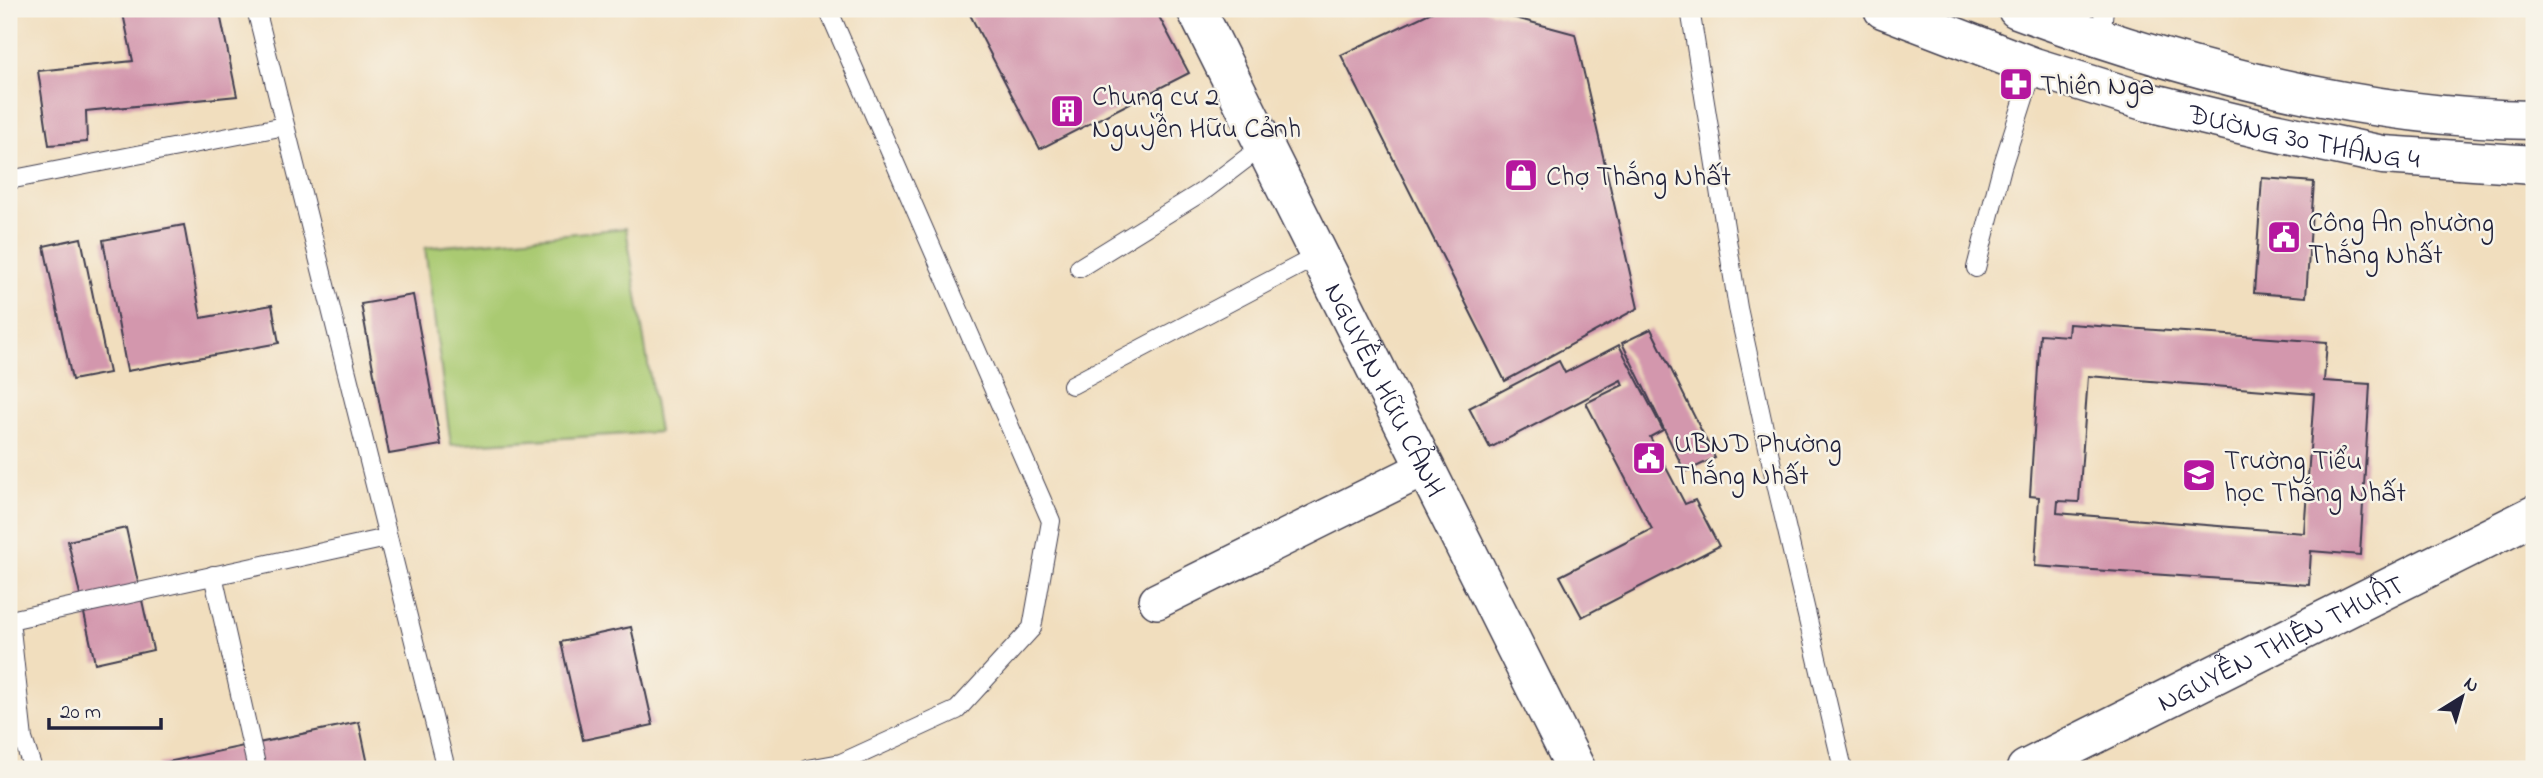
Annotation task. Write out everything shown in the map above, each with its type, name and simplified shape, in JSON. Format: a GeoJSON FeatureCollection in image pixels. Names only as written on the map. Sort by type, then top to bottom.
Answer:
{"type":"FeatureCollection","features":[{"type":"Feature","properties":{"kind":"street","name":"NGUYỄN HỮU CẢNH"},"geometry":{"type":"LineString","coordinates":[[1196,9],[1576,769]]}},
{"type":"Feature","properties":{"kind":"street","name":"ĐƯỜNG 30 THÁNG 4"},"geometry":{"type":"LineString","coordinates":[[1883,9],[2034,67],[2144,101],[2231,122],[2383,155],[2534,165]]}},
{"type":"Feature","properties":{"kind":"street","name":"ĐƯỜNG 30 THÁNG 4"},"geometry":{"type":"LineString","coordinates":[[2017,9],[2103,23],[2214,73],[2232,77],[2369,105],[2493,120],[2534,120]]}},
{"type":"Feature","properties":{"kind":"street"},"geometry":{"type":"LineString","coordinates":[[2231,122],[2232,77]]}},
{"type":"Feature","properties":{"kind":"street"},"geometry":{"type":"LineString","coordinates":[[1157,601],[1425,468]]}},
{"type":"Feature","properties":{"kind":"street","name":"NGUYỄN THIỆN THUẬT"},"geometry":{"type":"LineString","coordinates":[[2026,769],[2534,517]]}},
{"type":"Feature","properties":{"kind":"lane"},"geometry":{"type":"LineString","coordinates":[[256,9],[446,769]]}},
{"type":"Feature","properties":{"kind":"lane"},"geometry":{"type":"LineString","coordinates":[[808,769],[841,763],[957,710],[1032,628],[1051,521],[828,9]]}},
{"type":"Feature","properties":{"kind":"lane"},"geometry":{"type":"LineString","coordinates":[[1690,9],[1738,309],[1843,769]]}},
{"type":"Feature","properties":{"kind":"lane"},"geometry":{"type":"LineString","coordinates":[[1976,268],[2002,167],[2034,67]]}},
{"type":"Feature","properties":{"kind":"lane"},"geometry":{"type":"LineString","coordinates":[[9,180],[285,126]]}},
{"type":"Feature","properties":{"kind":"lane"},"geometry":{"type":"LineString","coordinates":[[1079,268],[1205,190],[1264,145]]}},
{"type":"Feature","properties":{"kind":"lane"},"geometry":{"type":"LineString","coordinates":[[1072,385],[1319,255]]}},
{"type":"Feature","properties":{"kind":"lane"},"geometry":{"type":"LineString","coordinates":[[33,769],[23,739],[10,620],[387,538]]}},
{"type":"Feature","properties":{"kind":"lane"},"geometry":{"type":"LineString","coordinates":[[213,575],[257,769]]}},
{"type":"Feature","properties":{"kind":"green space"},"geometry":{"type":"Polygon","coordinates":[[[626,228],[659,432],[451,445],[425,248],[626,228]]]}},
{"type":"Feature","properties":{"kind":"building"},"geometry":{"type":"Polygon","coordinates":[[[122,9],[219,9],[237,96],[86,111],[87,142],[49,145],[38,71],[133,61],[122,9]]]}},
{"type":"Feature","properties":{"kind":"building","name":"Chung cư 2 Nguyễn Hữu Cảnh"},"geometry":{"type":"Polygon","coordinates":[[[967,9],[1155,9],[1189,73],[1040,149],[967,9]]]}},
{"type":"Feature","properties":{"kind":"building"},"geometry":{"type":"Polygon","coordinates":[[[1438,9],[1482,9],[1575,34],[1638,308],[1505,381],[1341,55],[1438,9]]]}},
{"type":"Feature","properties":{"kind":"building","name":"Công An phường Thắng Nhất"},"geometry":{"type":"Polygon","coordinates":[[[2262,178],[2314,182],[2306,297],[2254,293],[2262,178]]]}},
{"type":"Feature","properties":{"kind":"building"},"geometry":{"type":"Polygon","coordinates":[[[184,225],[201,318],[272,305],[279,343],[127,371],[103,240],[184,225]]]}},
{"type":"Feature","properties":{"kind":"building"},"geometry":{"type":"Polygon","coordinates":[[[81,238],[109,373],[72,380],[44,246],[81,238]]]}},
{"type":"Feature","properties":{"kind":"building"},"geometry":{"type":"Polygon","coordinates":[[[413,295],[441,445],[389,454],[361,304],[413,295]]]}},
{"type":"Feature","properties":{"kind":"building"},"geometry":{"type":"Polygon","coordinates":[[[2069,324],[2327,342],[2324,381],[2370,384],[2360,555],[2311,551],[2309,585],[2035,566],[2039,497],[2030,496],[2040,334],[2068,336],[2069,324]],[[2088,376],[2079,502],[2058,501],[2057,513],[2304,533],[2314,394],[2088,376]]]}},
{"type":"Feature","properties":{"kind":"building"},"geometry":{"type":"Polygon","coordinates":[[[1651,329],[1715,458],[1685,472],[1622,343],[1651,329]]]}},
{"type":"Feature","properties":{"kind":"building"},"geometry":{"type":"Polygon","coordinates":[[[1619,345],[1663,430],[1650,437],[1685,504],[1695,500],[1719,546],[1582,617],[1560,576],[1652,529],[1586,403],[1623,385],[1621,380],[1490,448],[1469,408],[1559,361],[1565,373],[1619,345]]]}},
{"type":"Feature","properties":{"kind":"building"},"geometry":{"type":"Polygon","coordinates":[[[126,528],[153,650],[95,663],[68,541],[126,528]]]}},
{"type":"Feature","properties":{"kind":"building"},"geometry":{"type":"Polygon","coordinates":[[[631,627],[653,725],[583,740],[561,642],[631,627]]]}},
{"type":"Feature","properties":{"kind":"building"},"geometry":{"type":"Polygon","coordinates":[[[359,722],[369,769],[159,769],[158,764],[359,722]]]}},
{"type":"Feature","properties":{"kind":"place","name":"Thiên Nga"},"geometry":{"type":"Point","coordinates":[2016,84]}},
{"type":"Feature","properties":{"kind":"place","name":"Chung cư 2 Nguyễn Hữu Cảnh"},"geometry":{"type":"Point","coordinates":[1067,111]}},
{"type":"Feature","properties":{"kind":"place","name":"Chợ Thắng Nhất"},"geometry":{"type":"Point","coordinates":[1521,175]}},
{"type":"Feature","properties":{"kind":"place","name":"Công An phường Thắng Nhất"},"geometry":{"type":"Point","coordinates":[2284,237]}},
{"type":"Feature","properties":{"kind":"place","name":"UBND Phường Thắng Nhất"},"geometry":{"type":"Point","coordinates":[1649,458]}},
{"type":"Feature","properties":{"kind":"place","name":"Trường Tiểu học Thắng Nhất"},"geometry":{"type":"Point","coordinates":[2199,475]}}]}
